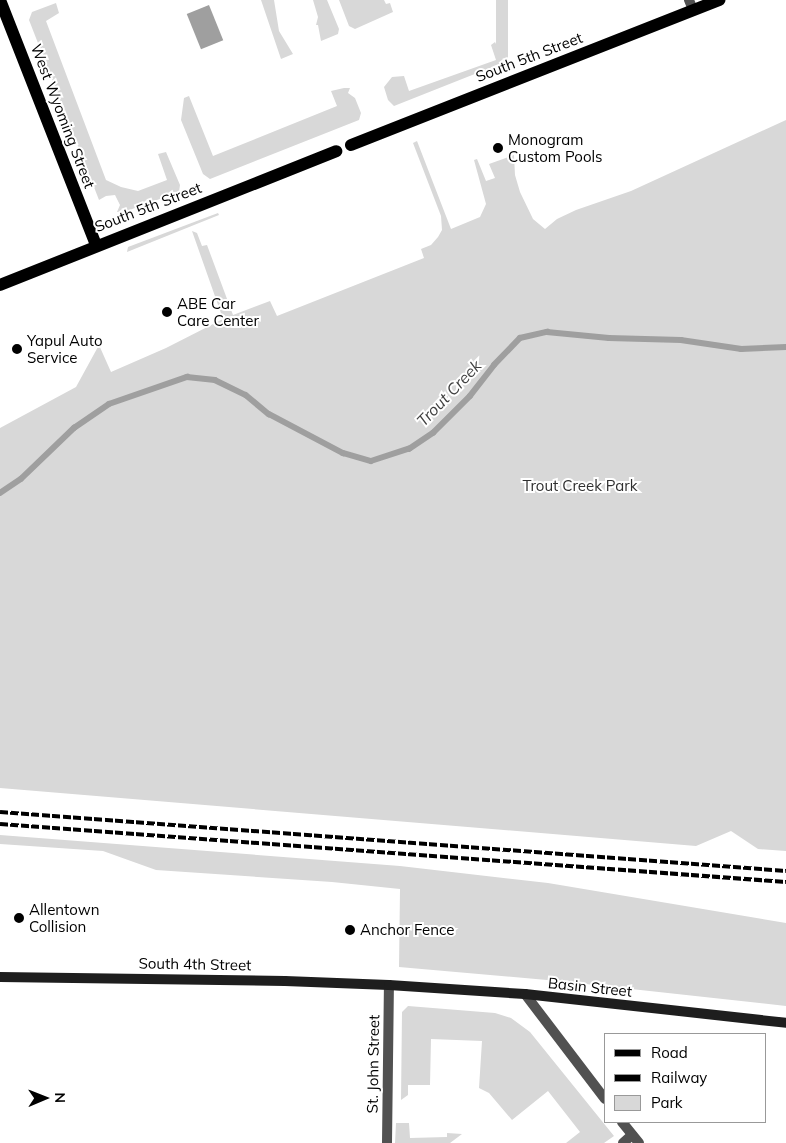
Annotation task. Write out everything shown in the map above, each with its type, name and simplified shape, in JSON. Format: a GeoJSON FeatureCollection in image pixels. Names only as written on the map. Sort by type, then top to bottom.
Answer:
{"type":"FeatureCollection","features":[{"type":"Feature","properties":{"kind":"main road","name":"West Wyoming Street"},"geometry":{"type":"LineString","coordinates":[[0,0],[96,245]]}},
{"type":"Feature","properties":{"kind":"main road","name":"South 5th Street"},"geometry":{"type":"LineString","coordinates":[[351,145],[692,5],[720,0]]}},
{"type":"Feature","properties":{"kind":"main road","name":"South 5th Street"},"geometry":{"type":"LineString","coordinates":[[0,285],[96,245],[336,151]]}},
{"type":"Feature","properties":{"kind":"main road","name":"South 4th Street"},"geometry":{"type":"LineString","coordinates":[[0,977],[276,981],[389,985]]}},
{"type":"Feature","properties":{"kind":"main road","name":"Basin Street"},"geometry":{"type":"LineString","coordinates":[[389,985],[525,994],[786,1024]]}},
{"type":"Feature","properties":{"kind":"street","name":"St. John Street"},"geometry":{"type":"LineString","coordinates":[[387,1143],[389,985]]}},
{"type":"Feature","properties":{"kind":"street"},"geometry":{"type":"LineString","coordinates":[[525,994],[604,1098]]}},
{"type":"Feature","properties":{"kind":"street"},"geometry":{"type":"LineString","coordinates":[[623,1123],[636,1139],[623,1143]]}},
{"type":"Feature","properties":{"kind":"green space"},"geometry":{"type":"Polygon","coordinates":[[[261,0],[274,0],[279,31],[293,54],[281,59],[261,0]]]}},
{"type":"Feature","properties":{"kind":"green space"},"geometry":{"type":"Polygon","coordinates":[[[313,0],[327,0],[339,29],[338,34],[321,41],[318,25],[316,25],[318,17],[313,0]]]}},
{"type":"Feature","properties":{"kind":"green space"},"geometry":{"type":"Polygon","coordinates":[[[339,0],[384,0],[386,4],[390,3],[393,12],[355,29],[349,26],[339,0]]]}},
{"type":"Feature","properties":{"kind":"green space"},"geometry":{"type":"Polygon","coordinates":[[[496,0],[508,0],[508,61],[496,61],[496,0]]]}},
{"type":"Feature","properties":{"kind":"green space"},"geometry":{"type":"Polygon","coordinates":[[[56,3],[59,13],[46,21],[106,180],[121,187],[138,191],[167,180],[158,154],[166,152],[180,185],[179,192],[124,212],[117,212],[120,205],[115,195],[106,196],[99,200],[29,20],[32,12],[56,3]]]}},
{"type":"Feature","properties":{"kind":"green space"},"geometry":{"type":"Polygon","coordinates":[[[495,42],[505,62],[394,106],[388,100],[384,87],[392,77],[404,76],[409,91],[496,60],[491,45],[495,42]]]}},
{"type":"Feature","properties":{"kind":"green space"},"geometry":{"type":"Polygon","coordinates":[[[350,88],[348,93],[355,98],[361,113],[359,120],[210,179],[203,174],[181,120],[184,98],[189,96],[213,156],[337,106],[331,91],[350,88]]]}},
{"type":"Feature","properties":{"kind":"green space","name":"Trout Creek Park"},"geometry":{"type":"Polygon","coordinates":[[[786,120],[786,851],[758,849],[731,831],[696,846],[0,788],[0,428],[76,387],[99,345],[111,372],[166,348],[223,319],[192,231],[197,233],[202,246],[207,245],[233,315],[270,301],[277,316],[424,258],[421,249],[431,245],[442,230],[441,216],[413,143],[417,141],[451,229],[480,217],[486,204],[474,160],[477,159],[486,181],[495,178],[489,164],[514,155],[515,175],[520,192],[533,219],[545,229],[557,219],[576,210],[631,191],[786,120]]]}},
{"type":"Feature","properties":{"kind":"green space"},"geometry":{"type":"Polygon","coordinates":[[[218,213],[219,215],[127,252],[128,247],[218,213]]]}},
{"type":"Feature","properties":{"kind":"green space"},"geometry":{"type":"Polygon","coordinates":[[[0,835],[400,866],[548,883],[786,923],[786,1006],[558,981],[399,967],[400,889],[332,882],[156,870],[103,851],[0,844],[0,835]]]}},
{"type":"Feature","properties":{"kind":"green space"},"geometry":{"type":"Polygon","coordinates":[[[408,1006],[495,1013],[511,1018],[530,1032],[614,1136],[604,1143],[566,1143],[580,1132],[548,1091],[512,1120],[489,1093],[479,1088],[482,1041],[431,1039],[430,1085],[408,1085],[408,1095],[401,1100],[402,1012],[408,1006]]]}},
{"type":"Feature","properties":{"kind":"green space"},"geometry":{"type":"Polygon","coordinates":[[[396,1123],[409,1123],[410,1138],[447,1137],[447,1133],[462,1134],[450,1143],[395,1143],[396,1123]]]}},
{"type":"Feature","properties":{"kind":"shaded area"},"geometry":{"type":"Polygon","coordinates":[[[209,5],[223,40],[201,49],[187,14],[209,5]]]}},
{"type":"Feature","properties":{"kind":"waterway","name":"Trout Creek"},"geometry":{"type":"LineString","coordinates":[[0,493],[21,479],[74,428],[109,404],[187,377],[215,380],[246,395],[269,414],[343,453],[371,461],[409,449],[433,433],[470,396],[494,365],[520,338],[547,332],[609,338],[681,340],[741,349],[786,347]]}},
{"type":"Feature","properties":{"kind":"railway"},"geometry":{"type":"LineString","coordinates":[[0,812],[786,871]]}},
{"type":"Feature","properties":{"kind":"railway"},"geometry":{"type":"LineString","coordinates":[[0,824],[786,882]]}},
{"type":"Feature","properties":{"kind":"place","name":"Monogram Custom Pools"},"geometry":{"type":"Point","coordinates":[498,148]}},
{"type":"Feature","properties":{"kind":"place","name":"ABE Car Care Center"},"geometry":{"type":"Point","coordinates":[167,312]}},
{"type":"Feature","properties":{"kind":"place","name":"Yapul Auto Service"},"geometry":{"type":"Point","coordinates":[17,349]}},
{"type":"Feature","properties":{"kind":"place","name":"Allentown Collision"},"geometry":{"type":"Point","coordinates":[19,918]}},
{"type":"Feature","properties":{"kind":"place","name":"Anchor Fence"},"geometry":{"type":"Point","coordinates":[350,930]}}]}
